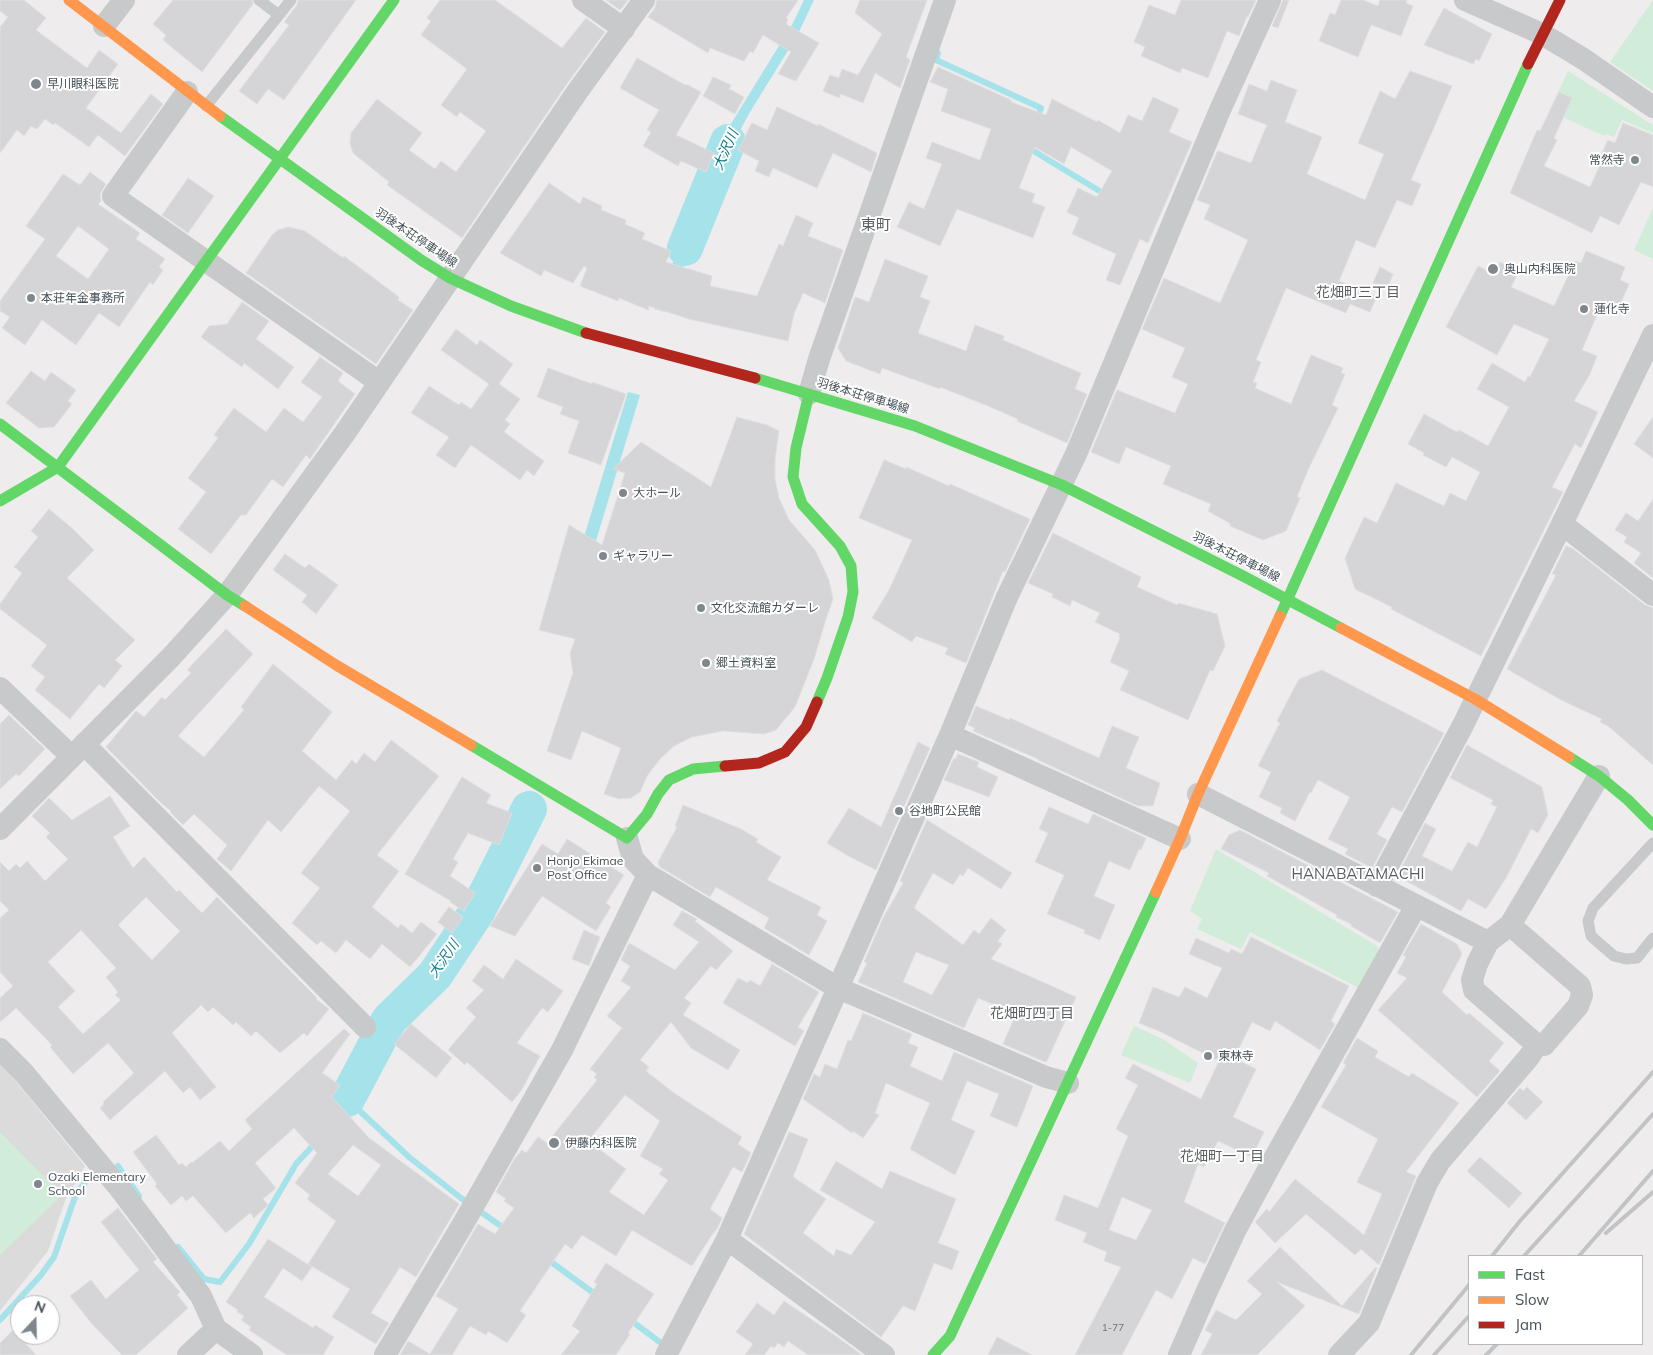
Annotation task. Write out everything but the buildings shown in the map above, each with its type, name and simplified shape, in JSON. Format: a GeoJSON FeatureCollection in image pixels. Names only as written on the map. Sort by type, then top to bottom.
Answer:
{"type":"FeatureCollection","features":[{"type":"Feature","properties":{"kind":"street","name":"羽後本荘停車場線"},"geometry":{"type":"LineString","coordinates":[[69,0],[206,106],[421,260],[450,278],[511,306],[578,330],[809,394],[915,426],[1062,485],[1243,576],[1474,699],[1599,776],[1628,800],[1653,825]]}},
{"type":"Feature","properties":{"kind":"street"},"geometry":{"type":"LineString","coordinates":[[104,26],[124,0]]}},
{"type":"Feature","properties":{"kind":"street"},"geometry":{"type":"LineString","coordinates":[[0,501],[58,467],[394,0]]}},
{"type":"Feature","properties":{"kind":"street"},"geometry":{"type":"LineString","coordinates":[[584,0],[624,29]]}},
{"type":"Feature","properties":{"kind":"street"},"geometry":{"type":"LineString","coordinates":[[0,829],[171,657],[227,595],[345,433],[577,92],[644,0]]}},
{"type":"Feature","properties":{"kind":"street"},"geometry":{"type":"LineString","coordinates":[[627,838],[647,814],[658,794],[669,780],[693,769],[759,763],[785,752],[806,726],[827,678],[848,617],[853,592],[851,566],[840,546],[802,504],[793,477],[796,448],[809,394],[820,359],[945,0]]}},
{"type":"Feature","properties":{"kind":"street"},"geometry":{"type":"LineString","coordinates":[[671,1346],[727,1239],[950,735],[1007,597],[1062,485],[1220,110],[1270,0]]}},
{"type":"Feature","properties":{"kind":"street"},"geometry":{"type":"LineString","coordinates":[[1465,0],[1542,34],[1582,58],[1653,107]]}},
{"type":"Feature","properties":{"kind":"street"},"geometry":{"type":"LineString","coordinates":[[933,1355],[950,1336],[1068,1083],[1288,600],[1315,534],[1542,34],[1560,0]]}},
{"type":"Feature","properties":{"kind":"street"},"geometry":{"type":"LineString","coordinates":[[187,92],[113,196],[379,382]]}},
{"type":"Feature","properties":{"kind":"street"},"geometry":{"type":"LineString","coordinates":[[1378,886],[1462,727],[1653,335]]}},
{"type":"Feature","properties":{"kind":"street"},"geometry":{"type":"LineString","coordinates":[[0,424],[227,595],[336,665],[627,838],[633,859],[648,875],[838,988],[1046,1077],[1068,1083]]}},
{"type":"Feature","properties":{"kind":"street"},"geometry":{"type":"LineString","coordinates":[[1562,524],[1653,595]]}},
{"type":"Feature","properties":{"kind":"street"},"geometry":{"type":"LineString","coordinates":[[0,688],[78,750],[365,1026]]}},
{"type":"Feature","properties":{"kind":"street"},"geometry":{"type":"LineString","coordinates":[[950,735],[1180,839]]}},
{"type":"Feature","properties":{"kind":"street"},"geometry":{"type":"LineString","coordinates":[[1510,925],[1580,986],[1582,995],[1578,1006],[1544,1045],[1537,1045],[1474,990],[1472,980],[1477,964],[1488,942],[1510,925],[1599,776]]}},
{"type":"Feature","properties":{"kind":"street"},"geometry":{"type":"LineString","coordinates":[[1198,794],[1488,942]]}},
{"type":"Feature","properties":{"kind":"street"},"geometry":{"type":"LineString","coordinates":[[385,1355],[463,1224],[562,1050],[648,875]]}},
{"type":"Feature","properties":{"kind":"street"},"geometry":{"type":"LineString","coordinates":[[1179,1355],[1235,1231],[1416,906]]}},
{"type":"Feature","properties":{"kind":"street"},"geometry":{"type":"LineString","coordinates":[[1339,1355],[1369,1323],[1427,1183],[1440,1161],[1537,1045]]}},
{"type":"Feature","properties":{"kind":"street"},"geometry":{"type":"LineString","coordinates":[[0,1048],[23,1072],[121,1190],[201,1296],[216,1329],[252,1355]]}},
{"type":"Feature","properties":{"kind":"street"},"geometry":{"type":"LineString","coordinates":[[727,1239],[884,1355]]}},
{"type":"Feature","properties":{"kind":"street"},"geometry":{"type":"LineString","coordinates":[[188,1355],[216,1329]]}},
{"type":"Feature","properties":{"kind":"lane"},"geometry":{"type":"LineString","coordinates":[[259,0],[279,15]]}},
{"type":"Feature","properties":{"kind":"lane"},"geometry":{"type":"LineString","coordinates":[[206,106],[291,0]]}},
{"type":"Feature","properties":{"kind":"lane"},"geometry":{"type":"LineString","coordinates":[[1653,843],[1593,908],[1588,921],[1591,936],[1614,956],[1626,959],[1638,958],[1653,938]]}},
{"type":"Feature","properties":{"kind":"shaded area","name":"Ozaki Elementary School"},"geometry":{"type":"Polygon","coordinates":[[[0,1062],[85,1166],[65,1201],[48,1251],[13,1295],[10,1295],[10,1298],[0,1311],[0,1062]]]}},
{"type":"Feature","properties":{"kind":"green space"},"geometry":{"type":"Polygon","coordinates":[[[1653,0],[1653,91],[1610,62],[1653,0]]]}},
{"type":"Feature","properties":{"kind":"green space"},"geometry":{"type":"Polygon","coordinates":[[[1568,71],[1653,125],[1653,133],[1622,120],[1614,137],[1605,134],[1604,136],[1549,111],[1568,71]]]}},
{"type":"Feature","properties":{"kind":"green space"},"geometry":{"type":"Polygon","coordinates":[[[1653,208],[1653,259],[1634,250],[1653,208]]]}},
{"type":"Feature","properties":{"kind":"green space"},"geometry":{"type":"Polygon","coordinates":[[[1216,849],[1377,946],[1379,951],[1359,988],[1250,932],[1241,949],[1197,929],[1202,919],[1190,911],[1216,849]]]}},
{"type":"Feature","properties":{"kind":"green space"},"geometry":{"type":"Polygon","coordinates":[[[1134,1026],[1163,1039],[1198,1063],[1190,1083],[1121,1055],[1134,1026]]]}},
{"type":"Feature","properties":{"kind":"green space"},"geometry":{"type":"Polygon","coordinates":[[[0,1132],[62,1195],[0,1255],[0,1132]]]}},
{"type":"Feature","properties":{"kind":"water"},"geometry":{"type":"Polygon","coordinates":[[[804,0],[814,0],[797,36],[732,145],[714,189],[704,186],[726,132],[793,23],[804,0]]]}},
{"type":"Feature","properties":{"kind":"water"},"geometry":{"type":"Polygon","coordinates":[[[699,199],[710,203],[665,312],[654,309],[699,199]]]}},
{"type":"Feature","properties":{"kind":"water"},"geometry":{"type":"Polygon","coordinates":[[[628,392],[640,395],[592,554],[580,550],[628,392]]]}},
{"type":"Feature","properties":{"kind":"waterway"},"geometry":{"type":"LineString","coordinates":[[938,53],[936,60],[1041,108],[1037,120]]}},
{"type":"Feature","properties":{"kind":"waterway","name":"大沢川"},"geometry":{"type":"LineString","coordinates":[[685,248],[728,142]]}},
{"type":"Feature","properties":{"kind":"waterway"},"geometry":{"type":"LineString","coordinates":[[1027,147],[1106,195]]}},
{"type":"Feature","properties":{"kind":"waterway","name":"大沢川"},"geometry":{"type":"LineString","coordinates":[[347,1099],[389,1020],[435,975],[478,910],[529,809]]}},
{"type":"Feature","properties":{"kind":"waterway"},"geometry":{"type":"LineString","coordinates":[[338,1113],[347,1099],[409,1157],[461,1198],[508,1231]]}},
{"type":"Feature","properties":{"kind":"waterway"},"geometry":{"type":"LineString","coordinates":[[178,1247],[204,1279],[220,1282],[249,1244],[296,1164],[317,1141]]}},
{"type":"Feature","properties":{"kind":"waterway"},"geometry":{"type":"LineString","coordinates":[[118,1166],[139,1196]]}},
{"type":"Feature","properties":{"kind":"waterway"},"geometry":{"type":"LineString","coordinates":[[0,1320],[41,1275],[54,1257],[76,1194],[90,1176]]}},
{"type":"Feature","properties":{"kind":"waterway"},"geometry":{"type":"LineString","coordinates":[[547,1259],[599,1297]]}},
{"type":"Feature","properties":{"kind":"waterway"},"geometry":{"type":"LineString","coordinates":[[629,1319],[665,1346]]}},
{"type":"Feature","properties":{"kind":"railway"},"geometry":{"type":"LineString","coordinates":[[1493,1255],[1520,1221],[1653,1072]]}},
{"type":"Feature","properties":{"kind":"railway"},"geometry":{"type":"LineString","coordinates":[[1525,1255],[1653,1114]]}},
{"type":"Feature","properties":{"kind":"railway"},"geometry":{"type":"LineString","coordinates":[[1580,1255],[1653,1171]]}},
{"type":"Feature","properties":{"kind":"railway"},"geometry":{"type":"LineString","coordinates":[[1606,1233],[1653,1192]]}},
{"type":"Feature","properties":{"kind":"railway"},"geometry":{"type":"LineString","coordinates":[[1411,1355],[1468,1286]]}},
{"type":"Feature","properties":{"kind":"railway"},"geometry":{"type":"LineString","coordinates":[[1434,1355],[1468,1317]]}},
{"type":"Feature","properties":{"kind":"railway"},"geometry":{"type":"LineString","coordinates":[[1486,1355],[1496,1345]]}},
{"type":"Feature","properties":{"kind":"traffic: fast"},"geometry":{"type":"LineString","coordinates":[[0,501],[58,467],[394,0]]}},
{"type":"Feature","properties":{"kind":"traffic: fast"},"geometry":{"type":"LineString","coordinates":[[1280,616],[1528,64]]}},
{"type":"Feature","properties":{"kind":"traffic: fast"},"geometry":{"type":"LineString","coordinates":[[220,116],[421,260],[450,278],[511,306],[586,333]]}},
{"type":"Feature","properties":{"kind":"traffic: fast"},"geometry":{"type":"LineString","coordinates":[[755,378],[915,426],[1062,485],[1243,576],[1341,628]]}},
{"type":"Feature","properties":{"kind":"traffic: fast"},"geometry":{"type":"LineString","coordinates":[[809,394],[796,448],[793,477],[802,504],[840,546],[851,566],[853,592],[848,617],[817,702]]}},
{"type":"Feature","properties":{"kind":"traffic: fast"},"geometry":{"type":"LineString","coordinates":[[0,424],[227,595],[245,606]]}},
{"type":"Feature","properties":{"kind":"traffic: fast"},"geometry":{"type":"LineString","coordinates":[[471,745],[627,838],[647,814],[658,794],[669,780],[693,769],[725,766]]}},
{"type":"Feature","properties":{"kind":"traffic: fast"},"geometry":{"type":"LineString","coordinates":[[1569,757],[1599,776],[1628,800],[1653,825]]}},
{"type":"Feature","properties":{"kind":"traffic: fast"},"geometry":{"type":"LineString","coordinates":[[933,1355],[950,1336],[1156,892]]}},
{"type":"Feature","properties":{"kind":"traffic: slow"},"geometry":{"type":"LineString","coordinates":[[69,0],[220,116]]}},
{"type":"Feature","properties":{"kind":"traffic: slow"},"geometry":{"type":"LineString","coordinates":[[245,606],[336,665],[471,745]]}},
{"type":"Feature","properties":{"kind":"traffic: slow"},"geometry":{"type":"LineString","coordinates":[[1156,892],[1198,794],[1280,616]]}},
{"type":"Feature","properties":{"kind":"traffic: slow"},"geometry":{"type":"LineString","coordinates":[[1341,628],[1475,699],[1569,757]]}},
{"type":"Feature","properties":{"kind":"traffic: jam"},"geometry":{"type":"LineString","coordinates":[[1528,64],[1560,0]]}},
{"type":"Feature","properties":{"kind":"traffic: jam"},"geometry":{"type":"LineString","coordinates":[[586,333],[755,378]]}},
{"type":"Feature","properties":{"kind":"traffic: jam"},"geometry":{"type":"LineString","coordinates":[[725,766],[759,763],[785,752],[806,727],[817,702]]}},
{"type":"Feature","properties":{"kind":"place","name":"早川眼科医院"},"geometry":{"type":"Point","coordinates":[36,84]}},
{"type":"Feature","properties":{"kind":"place","name":"常然寺"},"geometry":{"type":"Point","coordinates":[1635,160]}},
{"type":"Feature","properties":{"kind":"place","name":"奥山内科医院"},"geometry":{"type":"Point","coordinates":[1493,269]}},
{"type":"Feature","properties":{"kind":"place","name":"本荘年金事務所"},"geometry":{"type":"Point","coordinates":[31,298]}},
{"type":"Feature","properties":{"kind":"place","name":"蓮化寺"},"geometry":{"type":"Point","coordinates":[1584,309]}},
{"type":"Feature","properties":{"kind":"place","name":"大ホール"},"geometry":{"type":"Point","coordinates":[623,493]}},
{"type":"Feature","properties":{"kind":"place","name":"ギャラリー"},"geometry":{"type":"Point","coordinates":[603,556]}},
{"type":"Feature","properties":{"kind":"place","name":"文化交流館カダーレ"},"geometry":{"type":"Point","coordinates":[701,608]}},
{"type":"Feature","properties":{"kind":"place","name":"郷土資料室"},"geometry":{"type":"Point","coordinates":[706,663]}},
{"type":"Feature","properties":{"kind":"place","name":"谷地町公民館"},"geometry":{"type":"Point","coordinates":[899,811]}},
{"type":"Feature","properties":{"kind":"place","name":"Honjo Ekimae Post Office"},"geometry":{"type":"Point","coordinates":[537,868]}},
{"type":"Feature","properties":{"kind":"place","name":"東林寺"},"geometry":{"type":"Point","coordinates":[1208,1056]}},
{"type":"Feature","properties":{"kind":"place","name":"伊藤内科医院"},"geometry":{"type":"Point","coordinates":[554,1143]}},
{"type":"Feature","properties":{"kind":"place","name":"Ozaki Elementary School"},"geometry":{"type":"Point","coordinates":[38,1184]}},
{"type":"Feature","properties":{"kind":"district","name":"東町"},"geometry":{"type":"Point","coordinates":[876,225]}},
{"type":"Feature","properties":{"kind":"district","name":"花畑町三丁目"},"geometry":{"type":"Point","coordinates":[1358,293]}},
{"type":"Feature","properties":{"kind":"district","name":"HANABATAMACHI"},"geometry":{"type":"Point","coordinates":[1358,874]}},
{"type":"Feature","properties":{"kind":"district","name":"花畑町四丁目"},"geometry":{"type":"Point","coordinates":[1032,1014]}},
{"type":"Feature","properties":{"kind":"district","name":"花畑町一丁目"},"geometry":{"type":"Point","coordinates":[1222,1157]}}]}
